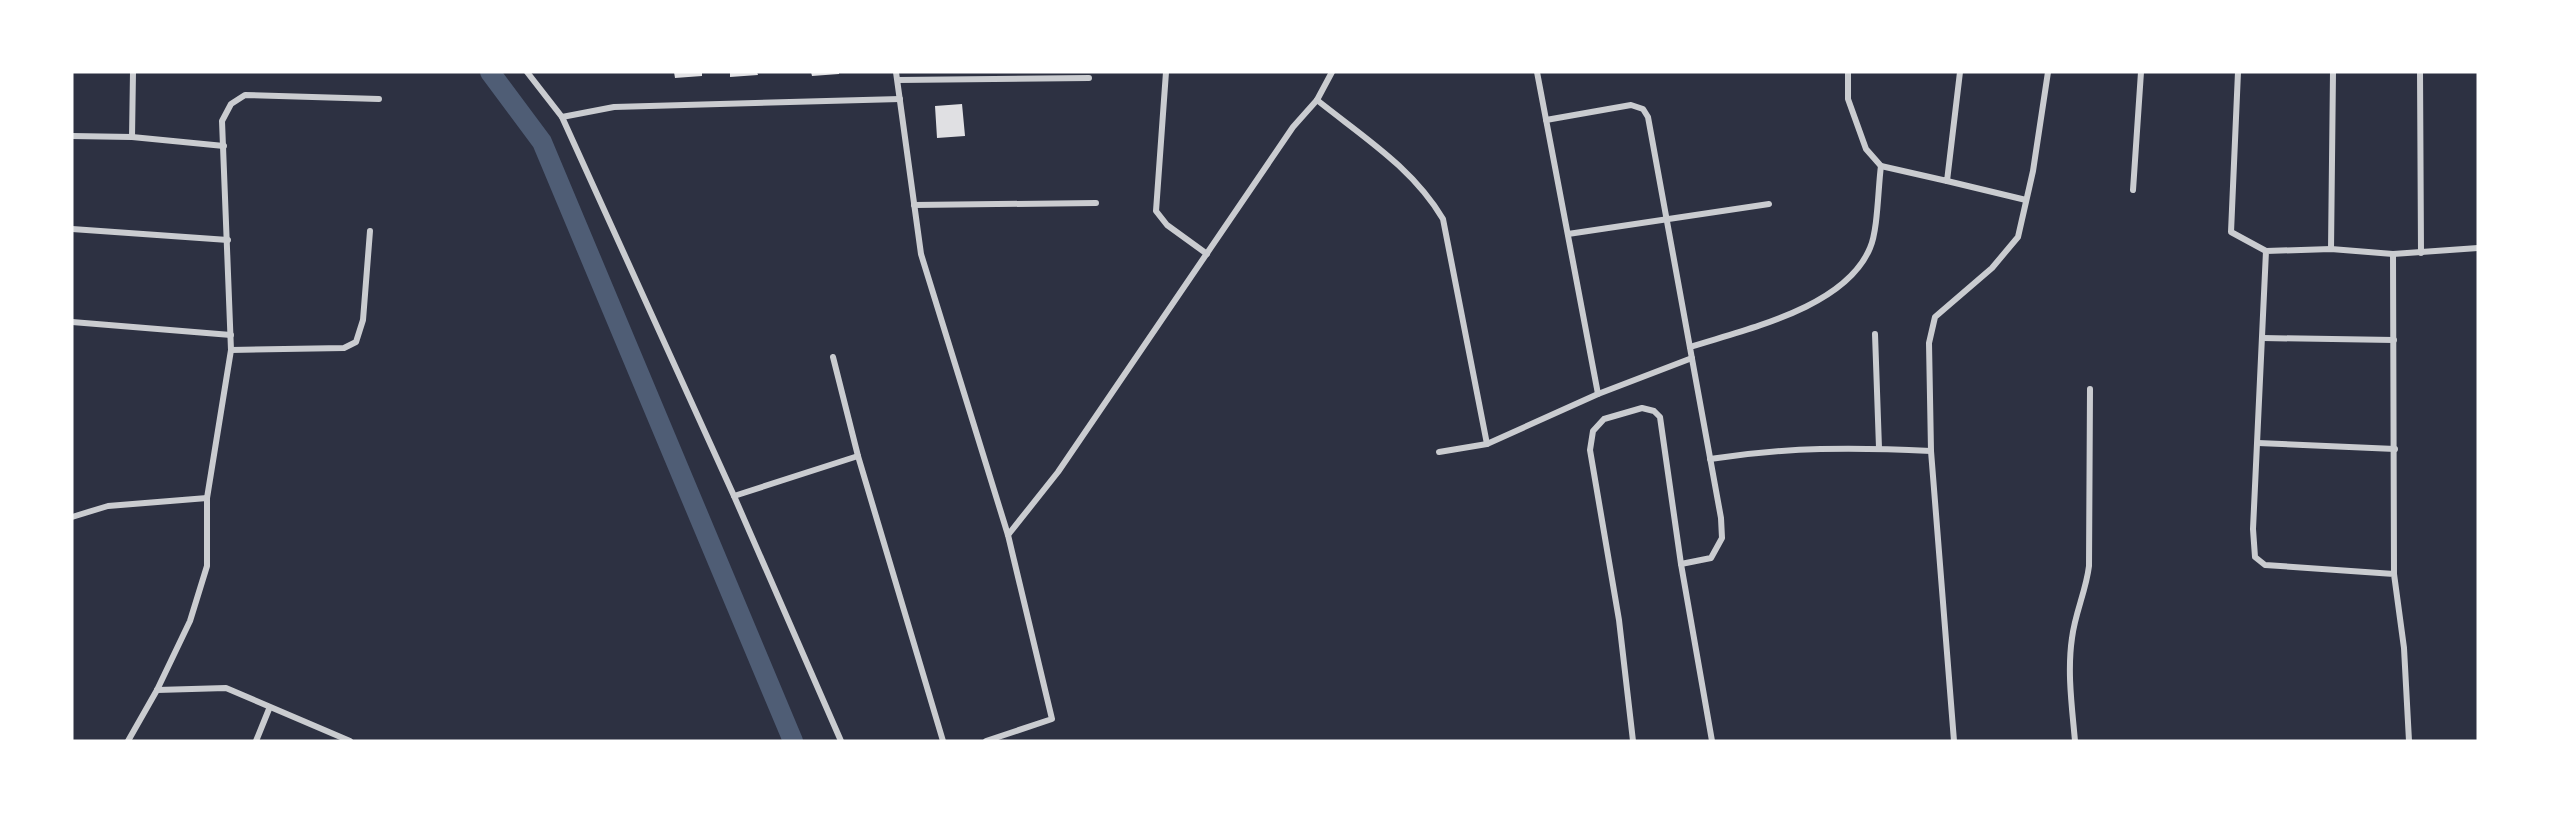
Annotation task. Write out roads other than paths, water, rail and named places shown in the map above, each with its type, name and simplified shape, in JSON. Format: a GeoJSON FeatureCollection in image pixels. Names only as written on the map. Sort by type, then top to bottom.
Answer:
{"type":"FeatureCollection","features":[{"type":"Feature","properties":{"kind":"street"},"geometry":{"type":"LineString","coordinates":[[132,137],[133,72]]}},
{"type":"Feature","properties":{"kind":"street"},"geometry":{"type":"LineString","coordinates":[[528,72],[561,117],[734,496],[841,741]]}},
{"type":"Feature","properties":{"kind":"street"},"geometry":{"type":"LineString","coordinates":[[897,72],[921,254],[1008,535],[1052,719],[987,741]]}},
{"type":"Feature","properties":{"kind":"street"},"geometry":{"type":"LineString","coordinates":[[1166,72],[1156,211],[1167,225],[1207,254]]}},
{"type":"Feature","properties":{"kind":"street"},"geometry":{"type":"LineString","coordinates":[[1008,535],[1058,472],[1293,127],[1317,100],[1332,72]]}},
{"type":"Feature","properties":{"kind":"street"},"geometry":{"type":"LineString","coordinates":[[1537,72],[1598,394]]}},
{"type":"Feature","properties":{"kind":"street"},"geometry":{"type":"LineString","coordinates":[[1848,72],[1848,99],[1866,148],[1881,166],[2026,200]]}},
{"type":"Feature","properties":{"kind":"street"},"geometry":{"type":"LineString","coordinates":[[1947,181],[1960,72]]}},
{"type":"Feature","properties":{"kind":"street"},"geometry":{"type":"LineString","coordinates":[[1954,741],[1931,450],[1929,343],[1935,317],[1992,268],[2018,237],[2048,72]]}},
{"type":"Feature","properties":{"kind":"street"},"geometry":{"type":"LineString","coordinates":[[2133,190],[2141,72]]}},
{"type":"Feature","properties":{"kind":"street"},"geometry":{"type":"LineString","coordinates":[[2238,72],[2231,232],[2266,251],[2331,249],[2393,254],[2478,248]]}},
{"type":"Feature","properties":{"kind":"street"},"geometry":{"type":"LineString","coordinates":[[2331,249],[2333,72]]}},
{"type":"Feature","properties":{"kind":"street"},"geometry":{"type":"LineString","coordinates":[[2420,72],[2421,252]]}},
{"type":"Feature","properties":{"kind":"street"},"geometry":{"type":"LineString","coordinates":[[898,80],[1089,78]]}},
{"type":"Feature","properties":{"kind":"street"},"geometry":{"type":"LineString","coordinates":[[128,741],[157,690],[190,621],[207,566],[207,498],[231,350],[222,121],[231,104],[245,95],[379,99]]}},
{"type":"Feature","properties":{"kind":"street"},"geometry":{"type":"LineString","coordinates":[[561,117],[614,107],[900,99]]}},
{"type":"Feature","properties":{"kind":"street"},"geometry":{"type":"LineString","coordinates":[[1317,100],[1410,173],[1428,193],[1443,219],[1487,444]]}},
{"type":"Feature","properties":{"kind":"street"},"geometry":{"type":"LineString","coordinates":[[1546,120],[1631,105],[1643,109],[1648,117],[1721,518],[1719,548],[1712,558],[1681,564]]}},
{"type":"Feature","properties":{"kind":"street"},"geometry":{"type":"LineString","coordinates":[[72,136],[132,137],[224,146]]}},
{"type":"Feature","properties":{"kind":"street"},"geometry":{"type":"LineString","coordinates":[[1690,346],[1765,323],[1824,297],[1857,272],[1871,246],[1881,166]]}},
{"type":"Feature","properties":{"kind":"street"},"geometry":{"type":"LineString","coordinates":[[914,205],[1096,203]]}},
{"type":"Feature","properties":{"kind":"street"},"geometry":{"type":"LineString","coordinates":[[1568,234],[1769,204]]}},
{"type":"Feature","properties":{"kind":"street"},"geometry":{"type":"LineString","coordinates":[[72,230],[228,240]]}},
{"type":"Feature","properties":{"kind":"street"},"geometry":{"type":"LineString","coordinates":[[231,350],[344,348],[356,342],[363,320],[370,231]]}},
{"type":"Feature","properties":{"kind":"street"},"geometry":{"type":"LineString","coordinates":[[2266,251],[2253,529],[2255,557],[2265,565],[2394,574]]}},
{"type":"Feature","properties":{"kind":"street"},"geometry":{"type":"LineString","coordinates":[[2393,254],[2394,574],[2404,648],[2409,741]]}},
{"type":"Feature","properties":{"kind":"street"},"geometry":{"type":"LineString","coordinates":[[72,322],[231,335]]}},
{"type":"Feature","properties":{"kind":"street"},"geometry":{"type":"LineString","coordinates":[[1875,334],[1879,448]]}},
{"type":"Feature","properties":{"kind":"street"},"geometry":{"type":"LineString","coordinates":[[2263,338],[2394,340]]}},
{"type":"Feature","properties":{"kind":"street"},"geometry":{"type":"LineString","coordinates":[[833,357],[858,456],[943,741]]}},
{"type":"Feature","properties":{"kind":"street"},"geometry":{"type":"LineString","coordinates":[[1439,452],[1487,444],[1598,394],[1692,358]]}},
{"type":"Feature","properties":{"kind":"street"},"geometry":{"type":"LineString","coordinates":[[2074,741],[2069,658],[2077,615],[2087,588],[2089,566],[2090,389]]}},
{"type":"Feature","properties":{"kind":"street"},"geometry":{"type":"LineString","coordinates":[[1633,741],[1619,620],[1590,450],[1593,431],[1604,419],[1642,408],[1654,411],[1660,417],[1681,564],[1712,741]]}},
{"type":"Feature","properties":{"kind":"street"},"geometry":{"type":"LineString","coordinates":[[2258,443],[2395,449]]}},
{"type":"Feature","properties":{"kind":"street"},"geometry":{"type":"LineString","coordinates":[[1710,459],[1762,451],[1814,447],[1931,450]]}},
{"type":"Feature","properties":{"kind":"street"},"geometry":{"type":"LineString","coordinates":[[734,496],[858,456]]}},
{"type":"Feature","properties":{"kind":"street"},"geometry":{"type":"LineString","coordinates":[[72,517],[108,506],[207,498]]}},
{"type":"Feature","properties":{"kind":"street"},"geometry":{"type":"LineString","coordinates":[[157,690],[226,688],[245,694],[269,709],[350,741]]}},
{"type":"Feature","properties":{"kind":"street"},"geometry":{"type":"LineString","coordinates":[[256,741],[269,709]]}},
{"type":"Feature","properties":{"kind":"waterway"},"geometry":{"type":"LineString","coordinates":[[490,72],[542,142],[793,741]]}}]}
